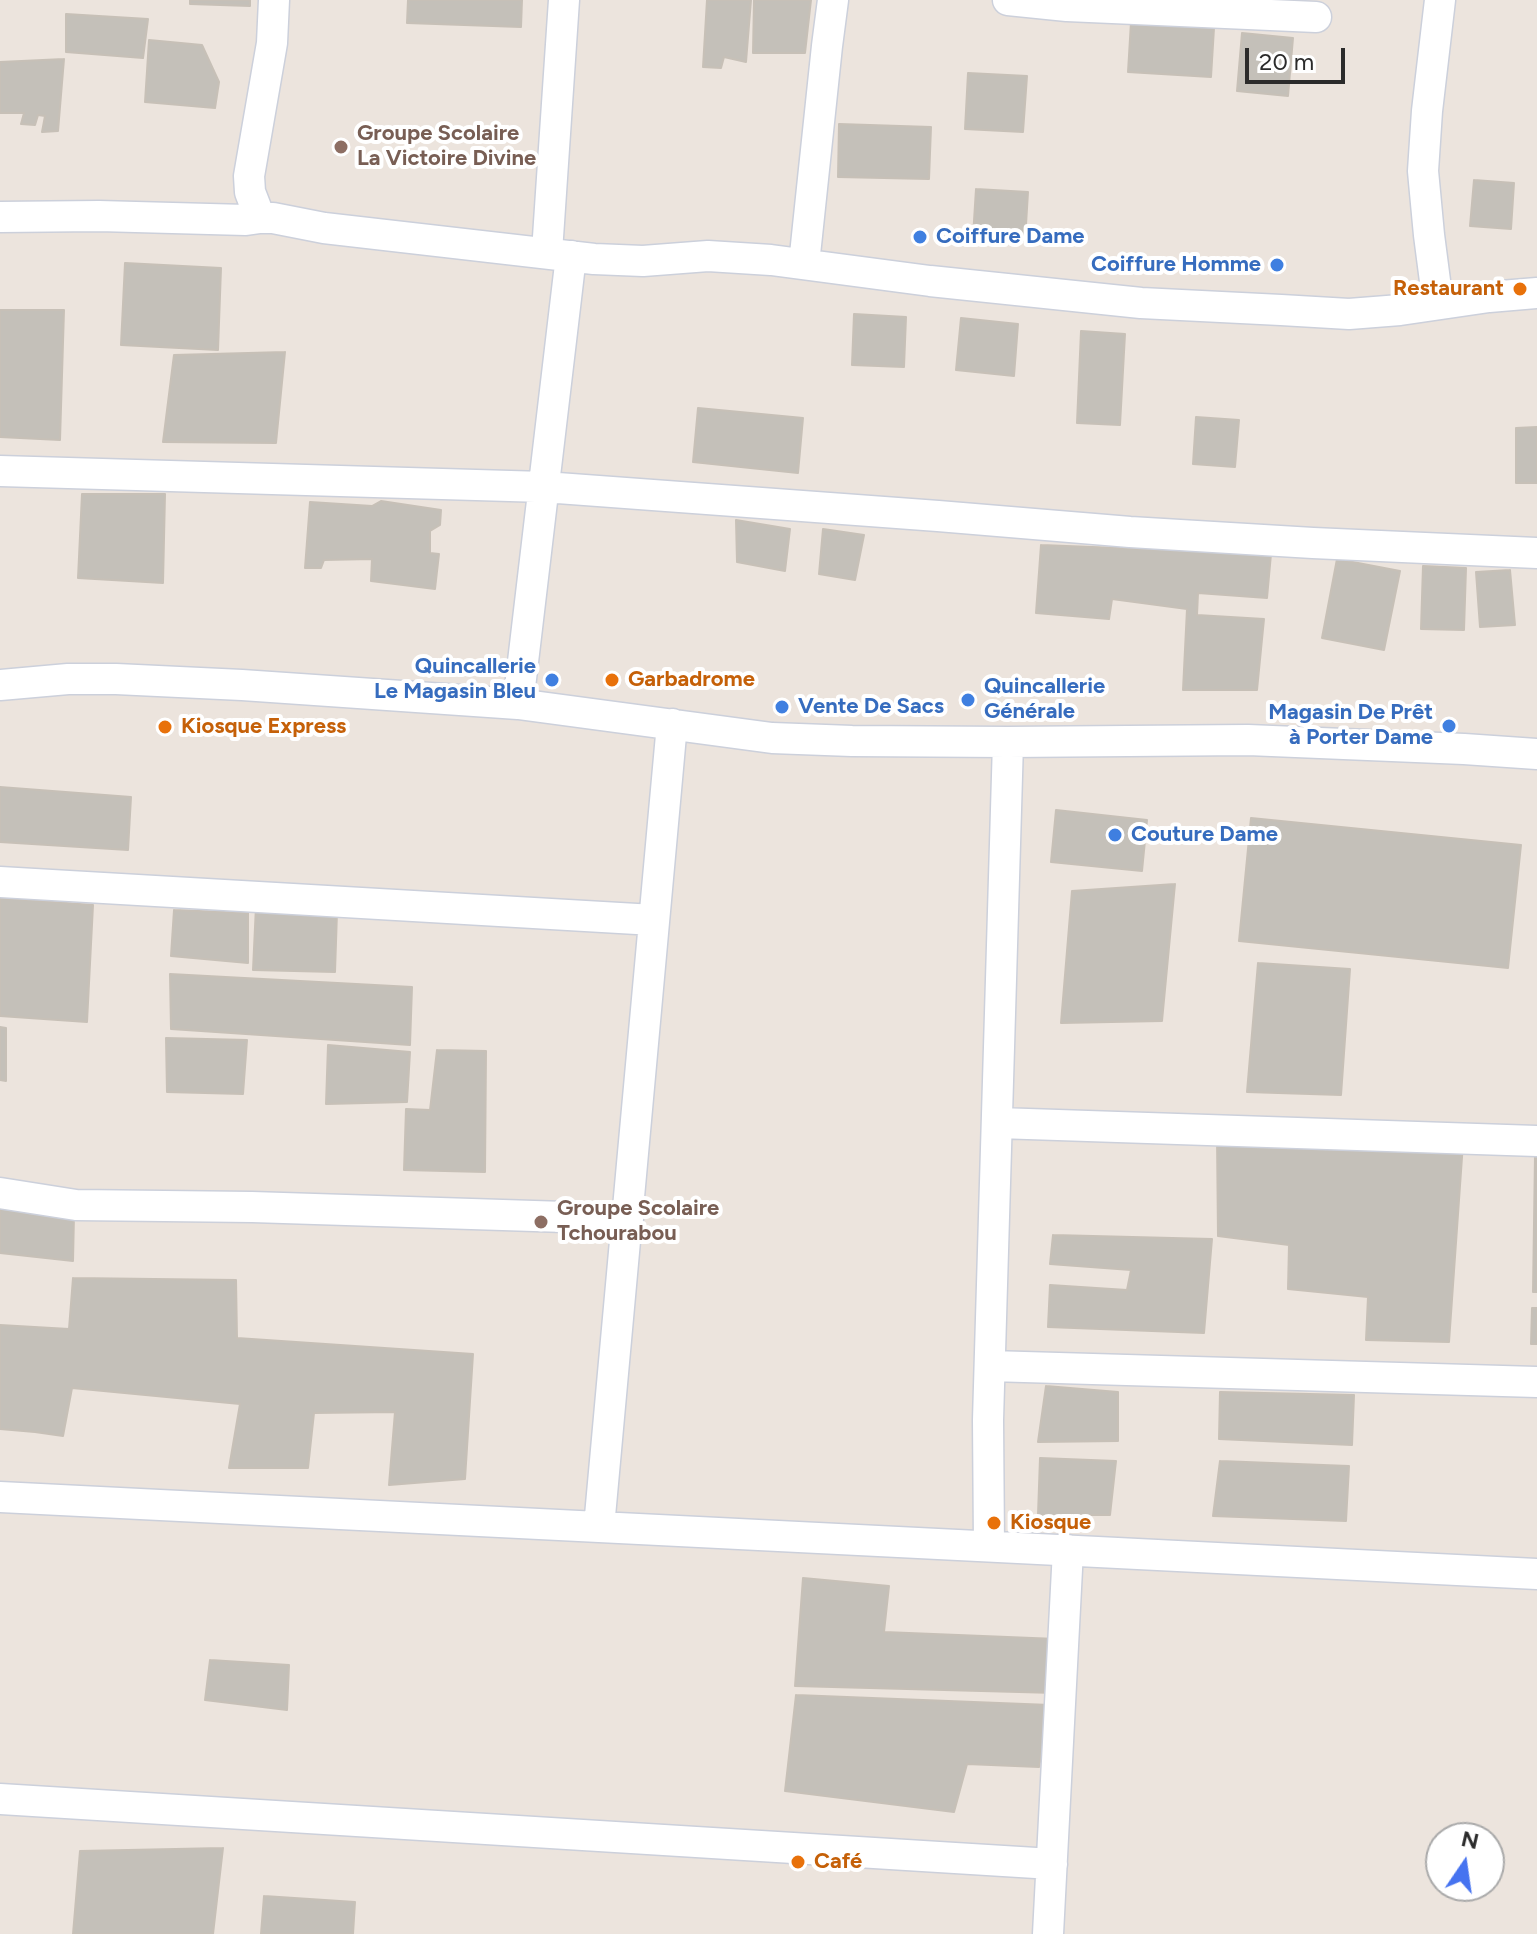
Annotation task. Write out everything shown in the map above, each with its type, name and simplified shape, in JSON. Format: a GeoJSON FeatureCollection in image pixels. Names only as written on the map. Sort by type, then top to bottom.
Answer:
{"type":"FeatureCollection","features":[{"type":"Feature","properties":{"kind":"street"},"geometry":{"type":"LineString","coordinates":[[260,218],[250,192],[249,176],[272,43],[274,0]]}},
{"type":"Feature","properties":{"kind":"street"},"geometry":{"type":"LineString","coordinates":[[518,704],[544,487],[559,254],[564,0]]}},
{"type":"Feature","properties":{"kind":"street"},"geometry":{"type":"LineString","coordinates":[[804,264],[833,0]]}},
{"type":"Feature","properties":{"kind":"street"},"geometry":{"type":"LineString","coordinates":[[1008,0],[1067,6],[1316,17]]}},
{"type":"Feature","properties":{"kind":"street"},"geometry":{"type":"LineString","coordinates":[[1438,304],[1423,171],[1440,0]]}},
{"type":"Feature","properties":{"kind":"street"},"geometry":{"type":"LineString","coordinates":[[0,217],[273,218],[324,228],[594,259],[643,261],[708,256],[804,264],[930,281],[1141,303],[1349,314],[1537,293]]}},
{"type":"Feature","properties":{"kind":"street"},"geometry":{"type":"LineString","coordinates":[[0,471],[544,487],[1130,532],[1537,553]]}},
{"type":"Feature","properties":{"kind":"street"},"geometry":{"type":"LineString","coordinates":[[0,685],[68,679],[242,685],[518,704],[772,738],[1008,742],[1248,740],[1537,754]]}},
{"type":"Feature","properties":{"kind":"street"},"geometry":{"type":"LineString","coordinates":[[599,1527],[672,724]]}},
{"type":"Feature","properties":{"kind":"street"},"geometry":{"type":"LineString","coordinates":[[989,1546],[988,1420],[1008,742]]}},
{"type":"Feature","properties":{"kind":"street"},"geometry":{"type":"LineString","coordinates":[[0,882],[654,920]]}},
{"type":"Feature","properties":{"kind":"street"},"geometry":{"type":"LineString","coordinates":[[998,1123],[1537,1141]]}},
{"type":"Feature","properties":{"kind":"street"},"geometry":{"type":"LineString","coordinates":[[0,1193],[76,1205],[628,1219]]}},
{"type":"Feature","properties":{"kind":"street"},"geometry":{"type":"LineString","coordinates":[[990,1366],[1537,1382]]}},
{"type":"Feature","properties":{"kind":"street"},"geometry":{"type":"LineString","coordinates":[[0,1497],[1537,1574]]}},
{"type":"Feature","properties":{"kind":"street"},"geometry":{"type":"LineString","coordinates":[[1048,1934],[1068,1550]]}},
{"type":"Feature","properties":{"kind":"street"},"geometry":{"type":"LineString","coordinates":[[0,1799],[1052,1864]]}},
{"type":"Feature","properties":{"kind":"building"},"geometry":{"type":"Polygon","coordinates":[[[190,0],[250,0],[250,6],[190,4],[190,0]]]}},
{"type":"Feature","properties":{"kind":"building"},"geometry":{"type":"Polygon","coordinates":[[[408,0],[522,0],[521,27],[407,23],[408,0]]]}},
{"type":"Feature","properties":{"kind":"building"},"geometry":{"type":"Polygon","coordinates":[[[707,0],[751,0],[746,62],[724,57],[721,68],[703,67],[707,0]]]}},
{"type":"Feature","properties":{"kind":"building"},"geometry":{"type":"Polygon","coordinates":[[[754,0],[811,0],[805,53],[753,53],[754,0]]]}},
{"type":"Feature","properties":{"kind":"building"},"geometry":{"type":"Polygon","coordinates":[[[66,14],[148,19],[143,58],[66,52],[66,14]]]}},
{"type":"Feature","properties":{"kind":"building"},"geometry":{"type":"Polygon","coordinates":[[[1131,22],[1214,28],[1211,77],[1128,72],[1131,22]]]}},
{"type":"Feature","properties":{"kind":"building"},"geometry":{"type":"Polygon","coordinates":[[[1242,33],[1293,38],[1288,96],[1237,91],[1242,33]]]}},
{"type":"Feature","properties":{"kind":"building"},"geometry":{"type":"Polygon","coordinates":[[[149,40],[202,45],[219,82],[215,108],[145,102],[149,40]]]}},
{"type":"Feature","properties":{"kind":"building"},"geometry":{"type":"Polygon","coordinates":[[[64,59],[58,131],[42,132],[45,116],[38,115],[35,125],[21,124],[24,113],[0,113],[0,62],[64,59]]]}},
{"type":"Feature","properties":{"kind":"building"},"geometry":{"type":"Polygon","coordinates":[[[968,73],[1027,76],[1023,132],[965,129],[968,73]]]}},
{"type":"Feature","properties":{"kind":"building"},"geometry":{"type":"Polygon","coordinates":[[[839,124],[931,127],[929,179],[838,177],[839,124]]]}},
{"type":"Feature","properties":{"kind":"building"},"geometry":{"type":"Polygon","coordinates":[[[1474,180],[1514,183],[1511,229],[1470,226],[1474,180]]]}},
{"type":"Feature","properties":{"kind":"building"},"geometry":{"type":"Polygon","coordinates":[[[976,189],[1028,192],[1025,241],[973,237],[976,189]]]}},
{"type":"Feature","properties":{"kind":"building"},"geometry":{"type":"Polygon","coordinates":[[[125,263],[221,268],[218,350],[121,345],[125,263]]]}},
{"type":"Feature","properties":{"kind":"building"},"geometry":{"type":"Polygon","coordinates":[[[0,310],[64,310],[60,440],[0,437],[0,310]]]}},
{"type":"Feature","properties":{"kind":"building"},"geometry":{"type":"Polygon","coordinates":[[[854,314],[906,317],[904,367],[852,365],[854,314]]]}},
{"type":"Feature","properties":{"kind":"building"},"geometry":{"type":"Polygon","coordinates":[[[961,318],[1018,324],[1014,376],[956,370],[961,318]]]}},
{"type":"Feature","properties":{"kind":"building"},"geometry":{"type":"Polygon","coordinates":[[[1081,331],[1125,334],[1120,425],[1077,423],[1081,331]]]}},
{"type":"Feature","properties":{"kind":"building"},"geometry":{"type":"Polygon","coordinates":[[[285,352],[276,443],[163,442],[174,355],[285,352]]]}},
{"type":"Feature","properties":{"kind":"building"},"geometry":{"type":"Polygon","coordinates":[[[698,408],[803,418],[798,473],[693,462],[698,408]]]}},
{"type":"Feature","properties":{"kind":"building"},"geometry":{"type":"Polygon","coordinates":[[[1196,417],[1239,420],[1235,467],[1193,464],[1196,417]]]}},
{"type":"Feature","properties":{"kind":"building"},"geometry":{"type":"Polygon","coordinates":[[[1537,427],[1537,483],[1516,483],[1516,428],[1537,427]]]}},
{"type":"Feature","properties":{"kind":"building"},"geometry":{"type":"Polygon","coordinates":[[[82,494],[165,494],[163,583],[78,578],[82,494]]]}},
{"type":"Feature","properties":{"kind":"building"},"geometry":{"type":"Polygon","coordinates":[[[381,501],[441,510],[440,525],[430,531],[430,553],[439,554],[435,589],[371,581],[372,559],[324,560],[321,568],[305,568],[310,502],[372,506],[381,501]]]}},
{"type":"Feature","properties":{"kind":"building"},"geometry":{"type":"Polygon","coordinates":[[[736,520],[790,529],[785,571],[737,562],[736,520]]]}},
{"type":"Feature","properties":{"kind":"building"},"geometry":{"type":"Polygon","coordinates":[[[823,529],[864,535],[855,580],[819,574],[823,529]]]}},
{"type":"Feature","properties":{"kind":"building"},"geometry":{"type":"Polygon","coordinates":[[[1041,545],[1271,554],[1267,598],[1198,593],[1197,615],[1264,619],[1257,690],[1183,690],[1187,609],[1112,599],[1109,619],[1036,613],[1041,545]]]}},
{"type":"Feature","properties":{"kind":"building"},"geometry":{"type":"Polygon","coordinates":[[[1337,559],[1400,571],[1384,650],[1322,638],[1337,559]]]}},
{"type":"Feature","properties":{"kind":"building"},"geometry":{"type":"Polygon","coordinates":[[[1423,566],[1466,568],[1464,630],[1421,629],[1423,566]]]}},
{"type":"Feature","properties":{"kind":"building"},"geometry":{"type":"Polygon","coordinates":[[[1510,570],[1515,625],[1480,627],[1476,572],[1510,570]]]}},
{"type":"Feature","properties":{"kind":"building"},"geometry":{"type":"Polygon","coordinates":[[[0,787],[131,797],[128,850],[0,842],[0,787]]]}},
{"type":"Feature","properties":{"kind":"building"},"geometry":{"type":"Polygon","coordinates":[[[1056,810],[1147,820],[1142,871],[1051,862],[1056,810]]]}},
{"type":"Feature","properties":{"kind":"building"},"geometry":{"type":"Polygon","coordinates":[[[1251,818],[1521,845],[1508,968],[1239,941],[1251,818]]]}},
{"type":"Feature","properties":{"kind":"building"},"geometry":{"type":"Polygon","coordinates":[[[1175,884],[1162,1021],[1061,1023],[1072,891],[1175,884]]]}},
{"type":"Feature","properties":{"kind":"building"},"geometry":{"type":"Polygon","coordinates":[[[0,898],[93,905],[87,1022],[0,1016],[0,898]]]}},
{"type":"Feature","properties":{"kind":"building"},"geometry":{"type":"Polygon","coordinates":[[[256,906],[337,912],[335,972],[253,970],[256,906]]]}},
{"type":"Feature","properties":{"kind":"building"},"geometry":{"type":"Polygon","coordinates":[[[174,910],[248,913],[248,963],[171,956],[174,910]]]}},
{"type":"Feature","properties":{"kind":"building"},"geometry":{"type":"Polygon","coordinates":[[[1258,963],[1350,969],[1341,1095],[1247,1092],[1258,963]]]}},
{"type":"Feature","properties":{"kind":"building"},"geometry":{"type":"Polygon","coordinates":[[[170,974],[412,987],[410,1045],[171,1029],[170,974]]]}},
{"type":"Feature","properties":{"kind":"building"},"geometry":{"type":"Polygon","coordinates":[[[0,1027],[6,1028],[6,1081],[0,1080],[0,1027]]]}},
{"type":"Feature","properties":{"kind":"building"},"geometry":{"type":"Polygon","coordinates":[[[166,1038],[247,1040],[243,1094],[167,1092],[166,1038]]]}},
{"type":"Feature","properties":{"kind":"building"},"geometry":{"type":"Polygon","coordinates":[[[328,1045],[410,1052],[407,1102],[326,1104],[328,1045]]]}},
{"type":"Feature","properties":{"kind":"building"},"geometry":{"type":"Polygon","coordinates":[[[437,1050],[486,1051],[485,1172],[404,1170],[406,1109],[430,1110],[437,1050]]]}},
{"type":"Feature","properties":{"kind":"building"},"geometry":{"type":"Polygon","coordinates":[[[1217,1136],[1463,1143],[1449,1342],[1366,1340],[1368,1297],[1288,1289],[1289,1245],[1218,1236],[1217,1136]]]}},
{"type":"Feature","properties":{"kind":"building"},"geometry":{"type":"Polygon","coordinates":[[[1535,1155],[1537,1292],[1533,1292],[1535,1155]]]}},
{"type":"Feature","properties":{"kind":"building"},"geometry":{"type":"Polygon","coordinates":[[[0,1208],[74,1214],[73,1261],[0,1253],[0,1208]]]}},
{"type":"Feature","properties":{"kind":"building"},"geometry":{"type":"Polygon","coordinates":[[[1053,1235],[1212,1239],[1204,1333],[1048,1327],[1050,1285],[1127,1290],[1131,1270],[1050,1264],[1053,1235]]]}},
{"type":"Feature","properties":{"kind":"building"},"geometry":{"type":"Polygon","coordinates":[[[73,1278],[236,1280],[237,1338],[473,1354],[465,1479],[389,1485],[395,1412],[314,1413],[308,1468],[229,1468],[240,1404],[72,1388],[63,1436],[0,1429],[0,1325],[69,1329],[73,1278]]]}},
{"type":"Feature","properties":{"kind":"building"},"geometry":{"type":"Polygon","coordinates":[[[1532,1308],[1537,1308],[1537,1344],[1531,1344],[1532,1308]]]}},
{"type":"Feature","properties":{"kind":"building"},"geometry":{"type":"Polygon","coordinates":[[[1046,1386],[1118,1392],[1118,1441],[1038,1442],[1046,1386]]]}},
{"type":"Feature","properties":{"kind":"building"},"geometry":{"type":"Polygon","coordinates":[[[1220,1392],[1354,1395],[1352,1445],[1219,1439],[1220,1392]]]}},
{"type":"Feature","properties":{"kind":"building"},"geometry":{"type":"Polygon","coordinates":[[[1040,1458],[1116,1461],[1110,1515],[1038,1515],[1040,1458]]]}},
{"type":"Feature","properties":{"kind":"building"},"geometry":{"type":"Polygon","coordinates":[[[1220,1461],[1349,1466],[1346,1521],[1213,1516],[1220,1461]]]}},
{"type":"Feature","properties":{"kind":"building"},"geometry":{"type":"Polygon","coordinates":[[[803,1578],[889,1586],[884,1632],[1057,1639],[1056,1693],[795,1686],[803,1578]]]}},
{"type":"Feature","properties":{"kind":"building"},"geometry":{"type":"Polygon","coordinates":[[[210,1660],[289,1665],[287,1710],[205,1700],[210,1660]]]}},
{"type":"Feature","properties":{"kind":"building"},"geometry":{"type":"Polygon","coordinates":[[[796,1695],[1050,1705],[1039,1767],[967,1764],[954,1812],[785,1791],[796,1695]]]}},
{"type":"Feature","properties":{"kind":"building"},"geometry":{"type":"Polygon","coordinates":[[[223,1848],[213,1934],[73,1934],[80,1851],[223,1848]]]}},
{"type":"Feature","properties":{"kind":"building"},"geometry":{"type":"Polygon","coordinates":[[[264,1896],[355,1902],[353,1934],[261,1934],[264,1896]]]}},
{"type":"Feature","properties":{"kind":"place","name":"Groupe Scolaire La Victoire Divine"},"geometry":{"type":"Point","coordinates":[341,147]}},
{"type":"Feature","properties":{"kind":"place","name":"Coiffure Dame"},"geometry":{"type":"Point","coordinates":[920,237]}},
{"type":"Feature","properties":{"kind":"place","name":"Coiffure Homme"},"geometry":{"type":"Point","coordinates":[1277,265]}},
{"type":"Feature","properties":{"kind":"place","name":"Restaurant"},"geometry":{"type":"Point","coordinates":[1520,289]}},
{"type":"Feature","properties":{"kind":"place","name":"Quincallerie Le Magasin Bleu"},"geometry":{"type":"Point","coordinates":[552,680]}},
{"type":"Feature","properties":{"kind":"place","name":"Garbadrome"},"geometry":{"type":"Point","coordinates":[612,680]}},
{"type":"Feature","properties":{"kind":"place","name":"Quincallerie Générale"},"geometry":{"type":"Point","coordinates":[968,700]}},
{"type":"Feature","properties":{"kind":"place","name":"Vente De Sacs"},"geometry":{"type":"Point","coordinates":[782,707]}},
{"type":"Feature","properties":{"kind":"place","name":"Magasin De Prêt à Porter Dame"},"geometry":{"type":"Point","coordinates":[1449,726]}},
{"type":"Feature","properties":{"kind":"place","name":"Kiosque Express"},"geometry":{"type":"Point","coordinates":[165,727]}},
{"type":"Feature","properties":{"kind":"place","name":"Couture Dame"},"geometry":{"type":"Point","coordinates":[1115,835]}},
{"type":"Feature","properties":{"kind":"place","name":"Groupe Scolaire Tchourabou"},"geometry":{"type":"Point","coordinates":[541,1222]}},
{"type":"Feature","properties":{"kind":"place","name":"Kiosque"},"geometry":{"type":"Point","coordinates":[994,1523]}},
{"type":"Feature","properties":{"kind":"place","name":"Café"},"geometry":{"type":"Point","coordinates":[798,1862]}}]}
